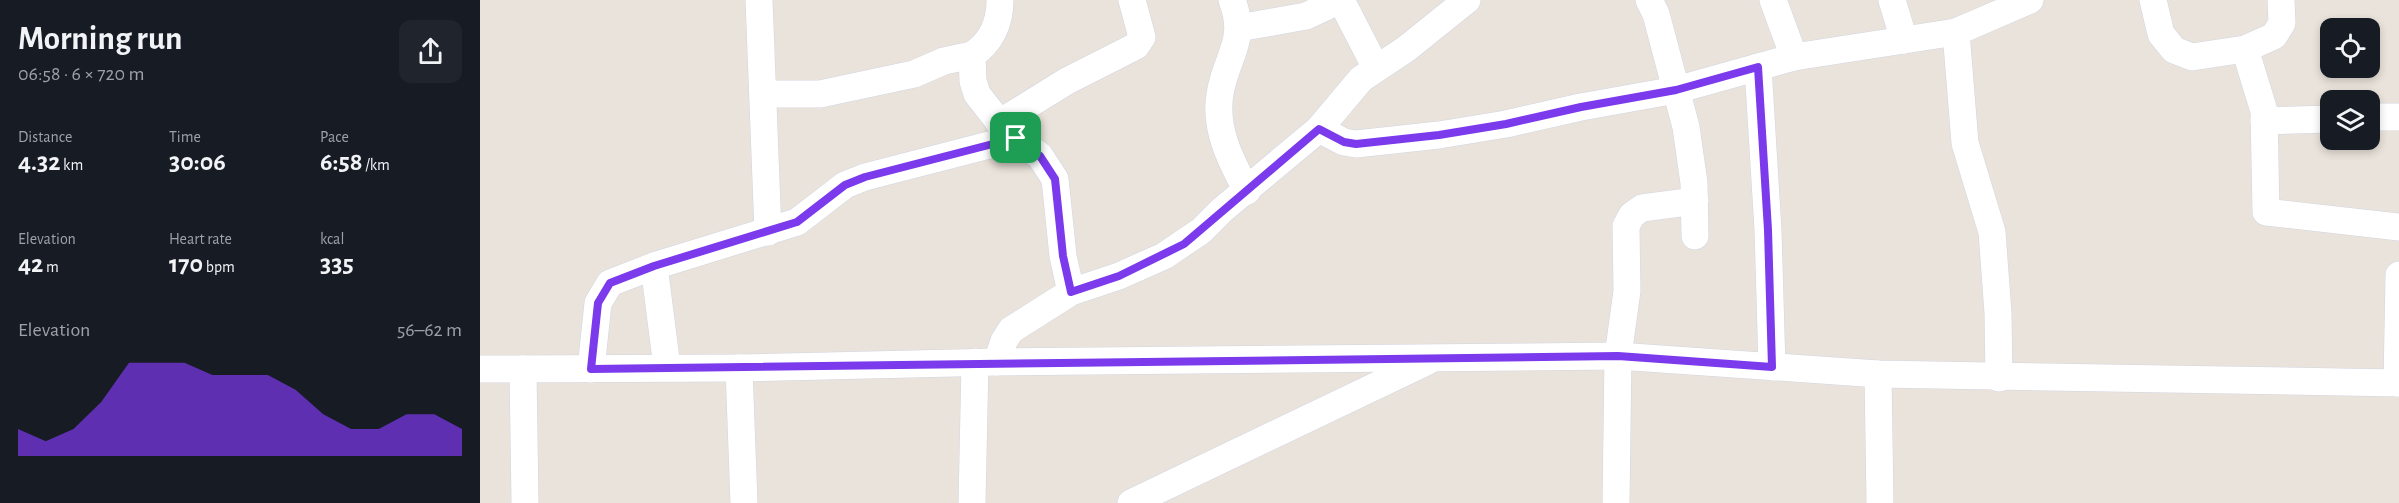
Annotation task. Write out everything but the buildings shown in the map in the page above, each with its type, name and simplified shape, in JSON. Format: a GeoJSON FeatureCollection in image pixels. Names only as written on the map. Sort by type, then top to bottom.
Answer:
{"type":"FeatureCollection","features":[{"type":"Feature","properties":{"kind":"street"},"geometry":{"type":"LineString","coordinates":[[759,0],[765,94],[768,232]]}},
{"type":"Feature","properties":{"kind":"street"},"geometry":{"type":"LineString","coordinates":[[765,94],[820,94],[914,74],[944,61],[972,55],[982,49],[993,33],[1000,0]]}},
{"type":"Feature","properties":{"kind":"street"},"geometry":{"type":"LineString","coordinates":[[591,369],[598,303],[610,283],[654,266],[797,222],[845,185],[1007,131],[1067,81],[1136,46],[1142,37],[1132,0]]}},
{"type":"Feature","properties":{"kind":"street"},"geometry":{"type":"LineString","coordinates":[[1232,0],[1239,28],[1220,93],[1219,110],[1222,135],[1246,191]]}},
{"type":"Feature","properties":{"kind":"street"},"geometry":{"type":"LineString","coordinates":[[1239,28],[1306,15],[1340,0],[1376,68]]}},
{"type":"Feature","properties":{"kind":"street"},"geometry":{"type":"LineString","coordinates":[[972,503],[986,362],[1011,330],[1071,292],[1119,276],[1164,256],[1201,231],[1319,129],[1350,90],[1467,0]]}},
{"type":"Feature","properties":{"kind":"street"},"geometry":{"type":"LineString","coordinates":[[1649,0],[1656,14],[1688,135],[1695,201],[1695,236]]}},
{"type":"Feature","properties":{"kind":"street"},"geometry":{"type":"LineString","coordinates":[[1773,0],[1794,57]]}},
{"type":"Feature","properties":{"kind":"street"},"geometry":{"type":"LineString","coordinates":[[1892,0],[1904,40]]}},
{"type":"Feature","properties":{"kind":"street"},"geometry":{"type":"LineString","coordinates":[[1319,129],[1344,142],[1356,144],[1429,137],[1676,90],[1794,57],[1956,32],[2030,0]]}},
{"type":"Feature","properties":{"kind":"street"},"geometry":{"type":"LineString","coordinates":[[2153,0],[2161,33],[2174,50],[2192,57],[2245,49],[2268,40],[2277,33],[2282,23],[2282,0]]}},
{"type":"Feature","properties":{"kind":"street"},"geometry":{"type":"LineString","coordinates":[[1956,32],[1965,143],[1992,232],[1998,313],[1999,378]]}},
{"type":"Feature","properties":{"kind":"street"},"geometry":{"type":"LineString","coordinates":[[2245,49],[2262,97],[2264,194],[2268,213],[2314,216],[2399,227]]}},
{"type":"Feature","properties":{"kind":"street"},"geometry":{"type":"LineString","coordinates":[[972,55],[975,90],[1007,131],[1040,156],[1055,179],[1063,256],[1071,292]]}},
{"type":"Feature","properties":{"kind":"street"},"geometry":{"type":"LineString","coordinates":[[1758,67],[1768,230],[1772,367]]}},
{"type":"Feature","properties":{"kind":"street"},"geometry":{"type":"LineString","coordinates":[[2380,117],[2399,117]]}},
{"type":"Feature","properties":{"kind":"street"},"geometry":{"type":"LineString","coordinates":[[2264,121],[2320,118]]}},
{"type":"Feature","properties":{"kind":"street"},"geometry":{"type":"LineString","coordinates":[[1616,503],[1618,356],[1627,291],[1626,226],[1632,215],[1642,208],[1695,201]]}},
{"type":"Feature","properties":{"kind":"street"},"geometry":{"type":"LineString","coordinates":[[654,266],[668,367]]}},
{"type":"Feature","properties":{"kind":"street"},"geometry":{"type":"LineString","coordinates":[[480,369],[739,368],[986,362],[1618,356],[1878,374],[1999,378],[2398,383],[2399,275]]}},
{"type":"Feature","properties":{"kind":"street"},"geometry":{"type":"LineString","coordinates":[[1131,503],[1435,357]]}},
{"type":"Feature","properties":{"kind":"street"},"geometry":{"type":"LineString","coordinates":[[739,368],[744,503]]}},
{"type":"Feature","properties":{"kind":"street"},"geometry":{"type":"LineString","coordinates":[[523,369],[525,503]]}},
{"type":"Feature","properties":{"kind":"street"},"geometry":{"type":"LineString","coordinates":[[1878,374],[1880,503]]}},
{"type":"Feature","properties":{"kind":"route"},"geometry":{"type":"LineString","coordinates":[[1758,67],[1768,230],[1772,367],[1618,356],[997,362],[591,369],[598,303],[610,283],[654,266],[797,222],[845,185],[865,177],[1016,138],[1040,156],[1055,179],[1063,256],[1071,292],[1119,276],[1164,256],[1184,244],[1319,129],[1344,142],[1356,144],[1439,135],[1506,124],[1644,94],[1676,90],[1758,67]]}}]}
